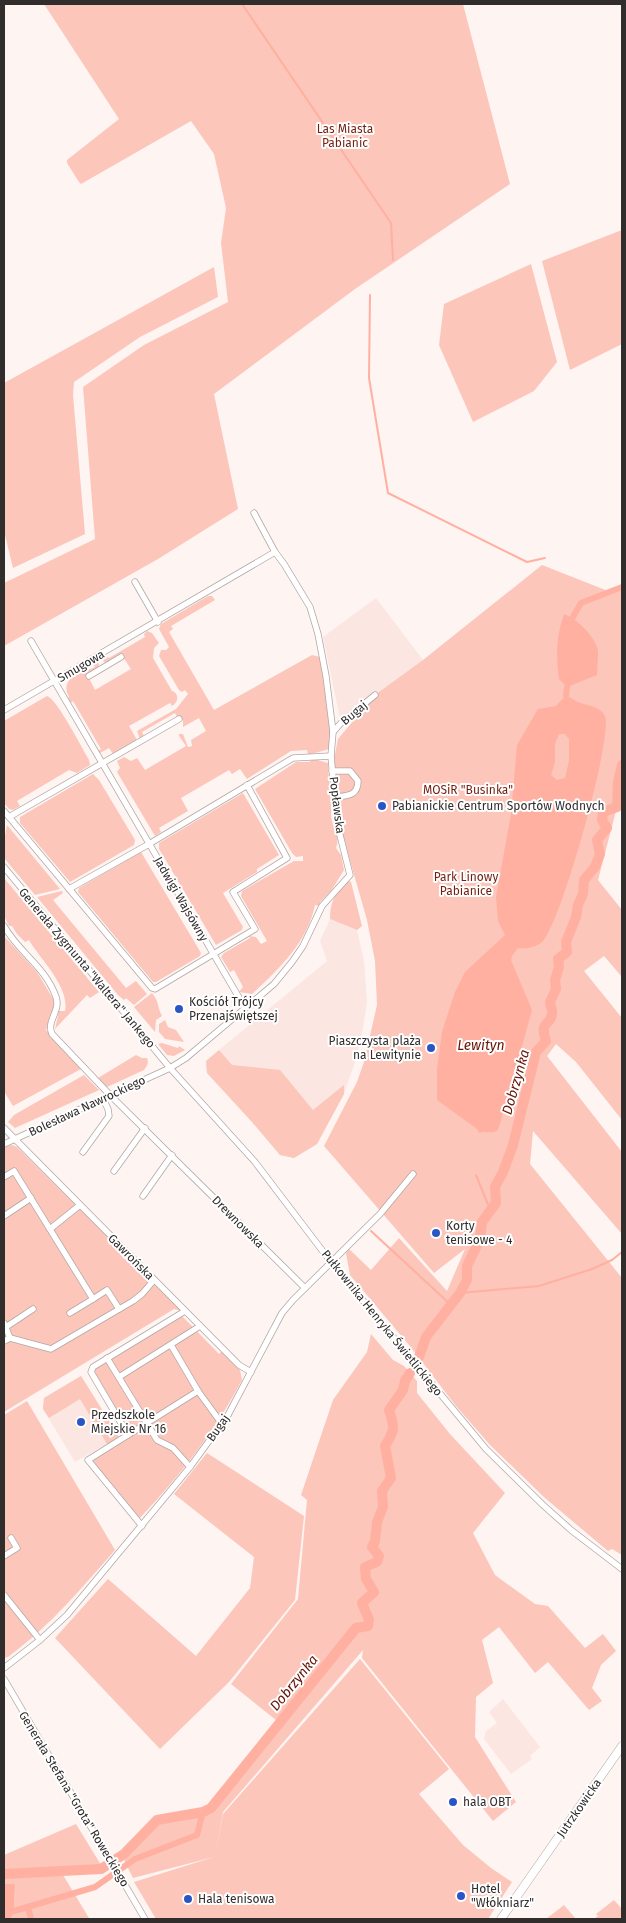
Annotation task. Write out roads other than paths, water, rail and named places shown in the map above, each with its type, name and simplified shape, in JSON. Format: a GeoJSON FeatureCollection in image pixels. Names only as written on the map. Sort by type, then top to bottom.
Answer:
{"type":"FeatureCollection","features":[{"type":"Feature","properties":{"kind":"main road","name":"Jutrzkowicka"},"geometry":{"type":"LineString","coordinates":[[502,1919],[622,1746]]}},
{"type":"Feature","properties":{"kind":"street","name":"Popławska"},"geometry":{"type":"LineString","coordinates":[[170,1068],[186,1058],[274,984],[303,946],[322,906],[350,875],[337,823],[331,756],[333,732],[326,676],[318,634],[310,608],[275,552],[254,513]]}},
{"type":"Feature","properties":{"kind":"street","name":"Smugowa"},"geometry":{"type":"LineString","coordinates":[[4,710],[158,622],[275,552]]}},
{"type":"Feature","properties":{"kind":"street"},"geometry":{"type":"LineString","coordinates":[[135,582],[158,622]]}},
{"type":"Feature","properties":{"kind":"street","name":"Jadwigi Wajsówny"},"geometry":{"type":"LineString","coordinates":[[31,641],[245,1008]]}},
{"type":"Feature","properties":{"kind":"street"},"geometry":{"type":"LineString","coordinates":[[97,656],[104,668]]}},
{"type":"Feature","properties":{"kind":"street"},"geometry":{"type":"LineString","coordinates":[[90,676],[121,657]]}},
{"type":"Feature","properties":{"kind":"street","name":"Bugaj"},"geometry":{"type":"LineString","coordinates":[[333,732],[375,695]]}},
{"type":"Feature","properties":{"kind":"street"},"geometry":{"type":"LineString","coordinates":[[9,817],[179,719]]}},
{"type":"Feature","properties":{"kind":"street","name":"Jadwigi Wajsówny"},"geometry":{"type":"LineString","coordinates":[[69,889],[149,844],[293,758],[331,756]]}},
{"type":"Feature","properties":{"kind":"street"},"geometry":{"type":"LineString","coordinates":[[332,771],[350,771],[358,781],[356,791],[352,794],[335,797]]}},
{"type":"Feature","properties":{"kind":"street","name":"Jadwigi Wajsówny"},"geometry":{"type":"LineString","coordinates":[[213,954],[255,929],[233,892],[287,858],[248,785]]}},
{"type":"Feature","properties":{"kind":"street"},"geometry":{"type":"LineString","coordinates":[[4,811],[152,988],[157,988],[213,954]]}},
{"type":"Feature","properties":{"kind":"street","name":"Generała Zygmunta \"Waltera\" Jankego"},"geometry":{"type":"LineString","coordinates":[[4,867],[170,1068]]}},
{"type":"Feature","properties":{"kind":"street","name":"Drewnowska"},"geometry":{"type":"LineString","coordinates":[[4,926],[10,936],[42,971],[53,990],[58,1007],[50,1026],[52,1034],[110,1095],[304,1288]]}},
{"type":"Feature","properties":{"kind":"street","name":"Bolesława Nawrockiego"},"geometry":{"type":"LineString","coordinates":[[4,1144],[170,1068]]}},
{"type":"Feature","properties":{"kind":"street","name":"Pułkownika Henryka Świetlickiego"},"geometry":{"type":"LineString","coordinates":[[170,1068],[255,1162],[331,1262],[486,1449],[543,1505],[622,1571]]}},
{"type":"Feature","properties":{"kind":"street"},"geometry":{"type":"LineString","coordinates":[[83,1152],[108,1116],[108,1109],[102,1099]]}},
{"type":"Feature","properties":{"kind":"street","name":"Gawrońska"},"geometry":{"type":"LineString","coordinates":[[4,1128],[239,1365],[251,1372]]}},
{"type":"Feature","properties":{"kind":"street"},"geometry":{"type":"LineString","coordinates":[[114,1171],[145,1128]]}},
{"type":"Feature","properties":{"kind":"street"},"geometry":{"type":"LineString","coordinates":[[143,1196],[172,1155]]}},
{"type":"Feature","properties":{"kind":"street"},"geometry":{"type":"LineString","coordinates":[[4,1177],[14,1171],[93,1299]]}},
{"type":"Feature","properties":{"kind":"street","name":"Bugaj"},"geometry":{"type":"LineString","coordinates":[[4,1668],[40,1640],[67,1615],[142,1526],[222,1424],[282,1312],[380,1214],[413,1174]]}},
{"type":"Feature","properties":{"kind":"street"},"geometry":{"type":"LineString","coordinates":[[4,1216],[31,1198]]}},
{"type":"Feature","properties":{"kind":"street"},"geometry":{"type":"LineString","coordinates":[[50,1229],[80,1205]]}},
{"type":"Feature","properties":{"kind":"street"},"geometry":{"type":"LineString","coordinates":[[4,1341],[10,1338],[51,1349],[119,1310],[142,1294],[154,1280]]}},
{"type":"Feature","properties":{"kind":"street"},"geometry":{"type":"LineString","coordinates":[[70,1313],[107,1290],[119,1310]]}},
{"type":"Feature","properties":{"kind":"street"},"geometry":{"type":"LineString","coordinates":[[10,1338],[5,1325],[33,1309]]}},
{"type":"Feature","properties":{"kind":"street"},"geometry":{"type":"LineString","coordinates":[[128,1435],[91,1372],[93,1367],[185,1311]]}},
{"type":"Feature","properties":{"kind":"street"},"geometry":{"type":"LineString","coordinates":[[119,1377],[200,1326]]}},
{"type":"Feature","properties":{"kind":"street"},"geometry":{"type":"LineString","coordinates":[[171,1345],[198,1391],[222,1424]]}},
{"type":"Feature","properties":{"kind":"street"},"geometry":{"type":"LineString","coordinates":[[107,1358],[157,1440],[173,1448],[190,1467]]}},
{"type":"Feature","properties":{"kind":"street"},"geometry":{"type":"LineString","coordinates":[[142,1526],[88,1460],[198,1391]]}},
{"type":"Feature","properties":{"kind":"street"},"geometry":{"type":"LineString","coordinates":[[4,1556],[17,1548],[11,1538]]}},
{"type":"Feature","properties":{"kind":"street"},"geometry":{"type":"LineString","coordinates":[[4,1595],[40,1640]]}},
{"type":"Feature","properties":{"kind":"street","name":"Generała Stefana \"Grota\" Roweckiego"},"geometry":{"type":"LineString","coordinates":[[4,1679],[145,1919]]}},
{"type":"Feature","properties":{"kind":"water"},"geometry":{"type":"Polygon","coordinates":[[[564,614],[590,634],[598,651],[597,675],[567,687],[559,679],[557,662],[558,638],[564,614]]]}},
{"type":"Feature","properties":{"kind":"water","name":"Lewityn"},"geometry":{"type":"Polygon","coordinates":[[[566,695],[603,712],[605,716],[605,731],[601,758],[594,792],[573,868],[551,927],[543,941],[531,948],[518,948],[512,956],[511,960],[532,1010],[521,1050],[522,1056],[518,1070],[514,1075],[498,1130],[479,1133],[477,1129],[437,1100],[437,1069],[442,1032],[455,992],[465,972],[505,935],[498,921],[496,897],[511,814],[517,745],[538,709],[556,706],[566,695]],[[559,734],[555,744],[555,762],[551,775],[557,780],[565,778],[569,761],[569,739],[565,734],[559,734]]]}},
{"type":"Feature","properties":{"kind":"water"},"geometry":{"type":"Polygon","coordinates":[[[4,1884],[15,1884],[14,1911],[11,1919],[4,1919],[4,1884]]]}},
{"type":"Feature","properties":{"kind":"waterway"},"geometry":{"type":"LineString","coordinates":[[242,4],[391,223],[393,260]]}},
{"type":"Feature","properties":{"kind":"waterway"},"geometry":{"type":"LineString","coordinates":[[370,295],[369,378],[388,493],[527,562],[545,558]]}},
{"type":"Feature","properties":{"kind":"waterway"},"geometry":{"type":"LineString","coordinates":[[573,617],[581,603],[622,587]]}},
{"type":"Feature","properties":{"kind":"waterway"},"geometry":{"type":"LineString","coordinates":[[566,695],[567,687]]}},
{"type":"Feature","properties":{"kind":"waterway","name":"Dobrzynka"},"geometry":{"type":"LineString","coordinates":[[419,1357],[426,1337],[460,1293],[467,1280],[467,1266],[480,1239],[482,1222],[496,1203],[495,1187],[513,1145],[536,1052],[546,1041],[544,1027],[552,1014],[550,1002],[556,989],[555,980],[559,967],[558,959],[567,952],[566,942],[583,894],[584,880],[595,867],[600,854],[597,840],[607,828],[602,820],[603,812],[617,807],[618,782],[622,765]]}},
{"type":"Feature","properties":{"kind":"waterway","name":"Dobrzynka"},"geometry":{"type":"LineString","coordinates":[[617,807],[622,808]]}},
{"type":"Feature","properties":{"kind":"waterway"},"geometry":{"type":"LineString","coordinates":[[476,1175],[491,1212]]}},
{"type":"Feature","properties":{"kind":"waterway"},"geometry":{"type":"LineString","coordinates":[[371,1231],[451,1305]]}},
{"type":"Feature","properties":{"kind":"waterway"},"geometry":{"type":"LineString","coordinates":[[460,1293],[539,1286],[592,1269],[612,1260],[622,1252]]}},
{"type":"Feature","properties":{"kind":"waterway","name":"Dobrzynka"},"geometry":{"type":"LineString","coordinates":[[4,1874],[101,1869],[124,1854],[157,1820],[203,1812],[211,1808],[356,1628],[368,1626],[369,1620],[362,1603],[374,1592],[366,1579],[365,1567],[377,1562],[379,1556],[372,1547],[375,1541],[377,1522],[383,1507],[382,1491],[391,1478],[385,1446],[393,1428],[389,1410],[403,1390],[405,1381],[410,1373]]}},
{"type":"Feature","properties":{"kind":"waterway"},"geometry":{"type":"LineString","coordinates":[[14,1911],[95,1887],[135,1859],[197,1835],[203,1812]]}},
{"type":"Feature","properties":{"kind":"waterway"},"geometry":{"type":"LineString","coordinates":[[28,1907],[31,1919]]}},
{"type":"Feature","properties":{"kind":"place","name":"Pabianickie Centrum Sportów Wodnych"},"geometry":{"type":"Point","coordinates":[382,806]}},
{"type":"Feature","properties":{"kind":"place","name":"Kościół Trójcy Przenajświętszej"},"geometry":{"type":"Point","coordinates":[179,1009]}},
{"type":"Feature","properties":{"kind":"place","name":"Piaszczysta plaża na Lewitynie"},"geometry":{"type":"Point","coordinates":[431,1048]}},
{"type":"Feature","properties":{"kind":"place","name":"Korty tenisowe - 4"},"geometry":{"type":"Point","coordinates":[436,1233]}},
{"type":"Feature","properties":{"kind":"place","name":"Przedszkole Miejskie Nr 16"},"geometry":{"type":"Point","coordinates":[81,1422]}},
{"type":"Feature","properties":{"kind":"place","name":"hala OBT"},"geometry":{"type":"Point","coordinates":[453,1802]}},
{"type":"Feature","properties":{"kind":"place","name":"Hotel \"Włókniarz\""},"geometry":{"type":"Point","coordinates":[461,1896]}},
{"type":"Feature","properties":{"kind":"place","name":"Hala tenisowa"},"geometry":{"type":"Point","coordinates":[188,1899]}},
{"type":"Feature","properties":{"kind":"park label","name":"Las Miasta Pabianic"},"geometry":{"type":"Point","coordinates":[345,136]}},
{"type":"Feature","properties":{"kind":"park label","name":"MOSiR \"Businka\""},"geometry":{"type":"Point","coordinates":[468,790]}},
{"type":"Feature","properties":{"kind":"park label","name":"Park Linowy Pabianice"},"geometry":{"type":"Point","coordinates":[466,884]}}]}
